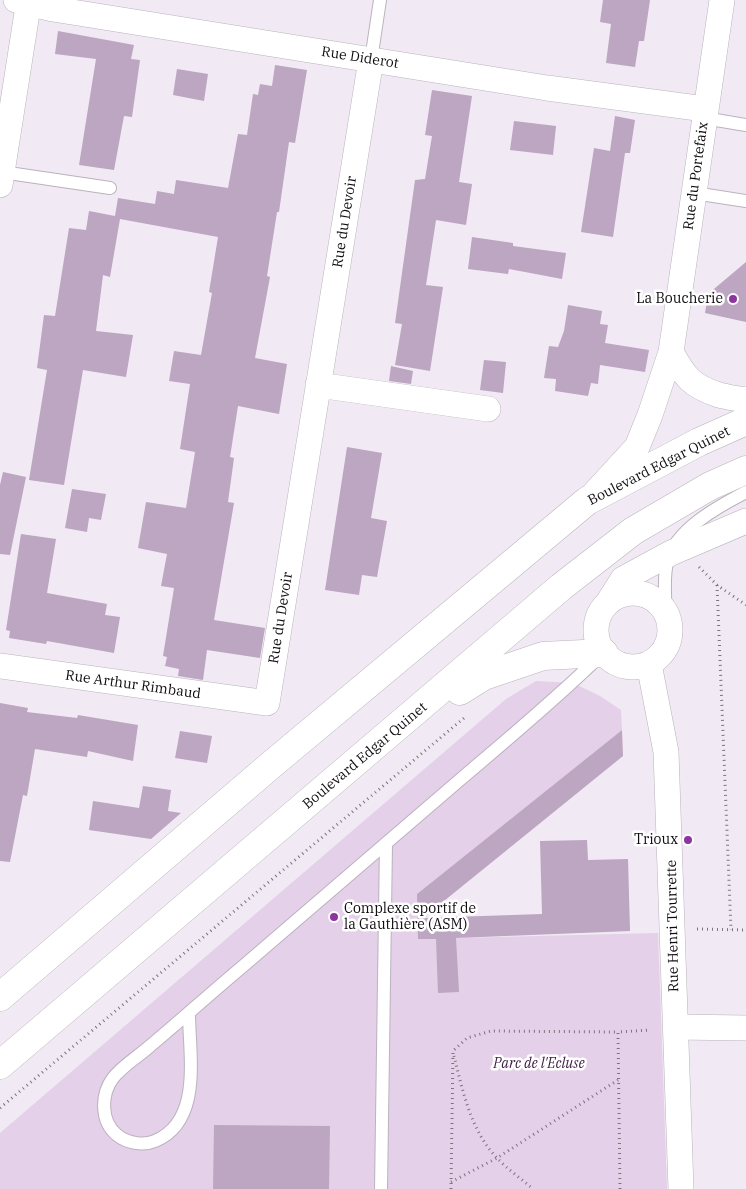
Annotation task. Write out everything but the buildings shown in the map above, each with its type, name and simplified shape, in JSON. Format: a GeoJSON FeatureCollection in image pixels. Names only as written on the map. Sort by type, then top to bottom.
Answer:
{"type":"FeatureCollection","features":[{"type":"Feature","properties":{"kind":"main road","name":"Boulevard Edgar Quinet"},"geometry":{"type":"LineString","coordinates":[[0,997],[340,707],[587,501],[699,442],[746,421]]}},
{"type":"Feature","properties":{"kind":"main road","name":"Boulevard Edgar Quinet"},"geometry":{"type":"LineString","coordinates":[[0,1065],[561,587],[632,532],[710,486],[746,470]]}},
{"type":"Feature","properties":{"kind":"main road"},"geometry":{"type":"LineString","coordinates":[[379,744],[484,676],[543,656],[604,653]]}},
{"type":"Feature","properties":{"kind":"street","name":"Rue du Portefaix"},"geometry":{"type":"LineString","coordinates":[[587,501],[637,447],[671,352],[704,113],[722,0]]}},
{"type":"Feature","properties":{"kind":"street","name":"Rue Diderot"},"geometry":{"type":"LineString","coordinates":[[25,1],[53,9],[704,113]]}},
{"type":"Feature","properties":{"kind":"street"},"geometry":{"type":"LineString","coordinates":[[1,178],[25,1]]}},
{"type":"Feature","properties":{"kind":"street","name":"Rue du Devoir"},"geometry":{"type":"LineString","coordinates":[[267,703],[371,60]]}},
{"type":"Feature","properties":{"kind":"street"},"geometry":{"type":"LineString","coordinates":[[671,352],[682,373],[700,389],[737,400],[746,398]]}},
{"type":"Feature","properties":{"kind":"street"},"geometry":{"type":"LineString","coordinates":[[318,385],[488,409]]}},
{"type":"Feature","properties":{"kind":"street"},"geometry":{"type":"LineString","coordinates":[[607,603],[616,597],[638,593],[649,596],[665,610],[670,622],[671,635],[663,652],[649,664],[637,667],[625,666],[613,661],[604,653],[596,633],[601,612],[607,603],[623,579],[676,551],[746,520]]}},
{"type":"Feature","properties":{"kind":"street","name":"Rue Henri Tourrette"},"geometry":{"type":"LineString","coordinates":[[649,664],[666,752],[681,1189]]}},
{"type":"Feature","properties":{"kind":"street","name":"Rue Arthur Rimbaud"},"geometry":{"type":"LineString","coordinates":[[0,666],[267,703]]}},
{"type":"Feature","properties":{"kind":"street"},"geometry":{"type":"LineString","coordinates":[[676,1027],[746,1028]]}},
{"type":"Feature","properties":{"kind":"lane"},"geometry":{"type":"LineString","coordinates":[[371,60],[380,0]]}},
{"type":"Feature","properties":{"kind":"lane"},"geometry":{"type":"LineString","coordinates":[[704,113],[746,124]]}},
{"type":"Feature","properties":{"kind":"lane"},"geometry":{"type":"LineString","coordinates":[[1,178],[110,188]]}},
{"type":"Feature","properties":{"kind":"lane"},"geometry":{"type":"LineString","coordinates":[[694,193],[746,201]]}},
{"type":"Feature","properties":{"kind":"lane"},"geometry":{"type":"LineString","coordinates":[[665,610],[667,563],[676,551],[675,544],[708,512],[746,492]]}},
{"type":"Feature","properties":{"kind":"lane"},"geometry":{"type":"LineString","coordinates":[[189,1013],[190,1086],[186,1110],[177,1126],[163,1137],[149,1143],[133,1143],[116,1135],[106,1118],[104,1096],[113,1078],[573,683],[604,653]]}},
{"type":"Feature","properties":{"kind":"lane"},"geometry":{"type":"LineString","coordinates":[[381,1189],[386,843]]}},
{"type":"Feature","properties":{"kind":"path"},"geometry":{"type":"LineString","coordinates":[[676,551],[717,585],[746,605]]}},
{"type":"Feature","properties":{"kind":"path"},"geometry":{"type":"LineString","coordinates":[[717,585],[731,930]]}},
{"type":"Feature","properties":{"kind":"path"},"geometry":{"type":"LineString","coordinates":[[0,1108],[468,714]]}},
{"type":"Feature","properties":{"kind":"path"},"geometry":{"type":"LineString","coordinates":[[696,929],[746,930]]}},
{"type":"Feature","properties":{"kind":"path"},"geometry":{"type":"LineString","coordinates":[[451,1189],[453,1051],[467,1038],[491,1031],[618,1032],[676,1027]]}},
{"type":"Feature","properties":{"kind":"path"},"geometry":{"type":"LineString","coordinates":[[618,1032],[620,1189]]}},
{"type":"Feature","properties":{"kind":"path"},"geometry":{"type":"LineString","coordinates":[[453,1051],[464,1098],[473,1120],[497,1158],[533,1189]]}},
{"type":"Feature","properties":{"kind":"path"},"geometry":{"type":"LineString","coordinates":[[451,1182],[497,1158],[618,1080]]}},
{"type":"Feature","properties":{"kind":"green space","name":"Complexe sportif de la Gauthière (ASM)"},"geometry":{"type":"Polygon","coordinates":[[[536,681],[573,683],[600,696],[621,710],[622,730],[417,894],[418,939],[658,933],[667,1189],[0,1189],[0,1133],[506,699],[536,681]]]}},
{"type":"Feature","properties":{"kind":"place","name":"La Boucherie"},"geometry":{"type":"Point","coordinates":[733,299]}},
{"type":"Feature","properties":{"kind":"place","name":"Trioux"},"geometry":{"type":"Point","coordinates":[688,840]}},
{"type":"Feature","properties":{"kind":"place","name":"Complexe sportif de la Gauthière (ASM)"},"geometry":{"type":"Point","coordinates":[334,917]}},
{"type":"Feature","properties":{"kind":"park label","name":"Parc de l'Ecluse"},"geometry":{"type":"Point","coordinates":[539,1064]}}]}
